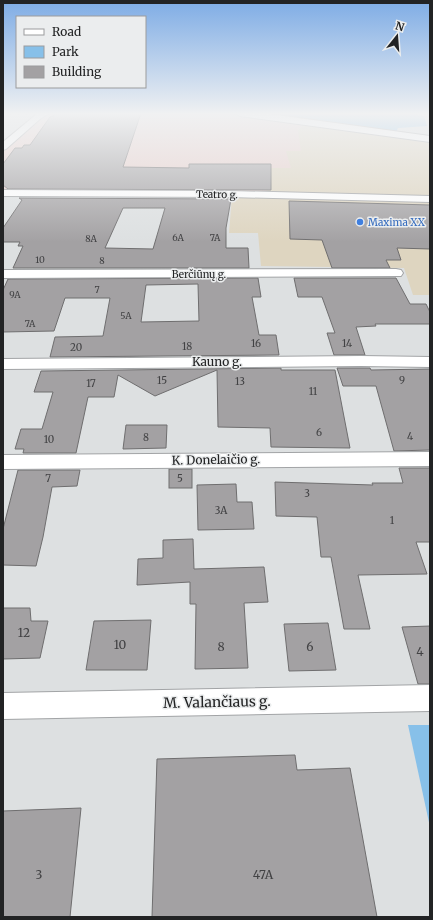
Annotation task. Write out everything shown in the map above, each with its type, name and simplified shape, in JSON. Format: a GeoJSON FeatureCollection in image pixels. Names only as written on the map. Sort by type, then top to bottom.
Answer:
{"type":"FeatureCollection","features":[{"type":"Feature","properties":{"kind":"street","name":"Teatro g."},"geometry":{"type":"LineString","coordinates":[[3,193],[288,195],[430,200]]}},
{"type":"Feature","properties":{"kind":"street","name":"Berčiūnų g."},"geometry":{"type":"LineString","coordinates":[[3,274],[396,273]]}},
{"type":"Feature","properties":{"kind":"street","name":"Kauno g."},"geometry":{"type":"LineString","coordinates":[[3,364],[361,361],[430,362]]}},
{"type":"Feature","properties":{"kind":"street","name":"K. Donelaičio g."},"geometry":{"type":"LineString","coordinates":[[3,462],[430,459]]}},
{"type":"Feature","properties":{"kind":"street","name":"M. Valančiaus g."},"geometry":{"type":"LineString","coordinates":[[3,706],[430,698]]}},
{"type":"Feature","properties":{"kind":"shaded area"},"geometry":{"type":"Polygon","coordinates":[[[3,156],[287,156],[291,168],[264,168],[267,192],[3,190],[3,156]]]}},
{"type":"Feature","properties":{"kind":"shaded area"},"geometry":{"type":"Polygon","coordinates":[[[279,156],[430,156],[430,295],[413,295],[404,268],[261,266],[258,233],[229,233],[232,196],[228,192],[279,156]]]}},
{"type":"Feature","properties":{"kind":"green space"},"geometry":{"type":"Polygon","coordinates":[[[408,725],[430,725],[430,827],[408,725]]]}},
{"type":"Feature","properties":{"kind":"building"},"geometry":{"type":"Polygon","coordinates":[[[9,156],[127,156],[123,167],[189,168],[189,164],[271,164],[271,190],[8,189],[3,185],[3,164],[9,156]]]}},
{"type":"Feature","properties":{"kind":"building"},"geometry":{"type":"Polygon","coordinates":[[[19,198],[231,199],[226,228],[226,248],[248,248],[249,268],[13,268],[23,246],[18,246],[20,242],[3,242],[3,228],[22,200],[19,198]],[[123,208],[105,248],[153,249],[165,208],[123,208]]]}},
{"type":"Feature","properties":{"kind":"building","name":"Maxima XX"},"geometry":{"type":"Polygon","coordinates":[[[289,201],[430,205],[430,249],[397,248],[401,260],[386,260],[390,268],[332,268],[322,240],[290,239],[289,201]]]}},
{"type":"Feature","properties":{"kind":"building"},"geometry":{"type":"Polygon","coordinates":[[[258,278],[261,297],[252,297],[259,335],[276,335],[279,355],[50,357],[55,337],[103,336],[110,298],[65,298],[54,331],[3,332],[3,290],[8,279],[258,278]],[[198,284],[146,285],[141,322],[199,321],[198,284]]]}},
{"type":"Feature","properties":{"kind":"building"},"geometry":{"type":"Polygon","coordinates":[[[294,278],[396,278],[410,304],[426,304],[430,312],[430,324],[375,324],[376,326],[356,327],[365,355],[334,355],[327,333],[335,333],[322,297],[298,297],[294,278]]]}},
{"type":"Feature","properties":{"kind":"building"},"geometry":{"type":"Polygon","coordinates":[[[281,368],[281,370],[335,370],[350,448],[271,447],[270,428],[218,427],[217,370],[155,396],[118,375],[114,397],[88,397],[76,453],[23,453],[24,449],[15,449],[21,429],[42,429],[53,392],[34,392],[41,371],[281,368]]]}},
{"type":"Feature","properties":{"kind":"building"},"geometry":{"type":"Polygon","coordinates":[[[337,368],[370,368],[371,370],[430,369],[430,450],[394,451],[376,386],[343,386],[337,368]]]}},
{"type":"Feature","properties":{"kind":"building"},"geometry":{"type":"Polygon","coordinates":[[[126,425],[167,425],[166,448],[123,449],[126,425]]]}},
{"type":"Feature","properties":{"kind":"building"},"geometry":{"type":"Polygon","coordinates":[[[399,468],[430,468],[430,542],[416,542],[427,574],[358,575],[370,629],[344,629],[331,557],[321,557],[317,517],[276,516],[275,482],[373,485],[372,483],[403,483],[399,468]]]}},
{"type":"Feature","properties":{"kind":"building"},"geometry":{"type":"Polygon","coordinates":[[[169,469],[192,469],[192,488],[169,488],[169,469]]]}},
{"type":"Feature","properties":{"kind":"building"},"geometry":{"type":"Polygon","coordinates":[[[18,470],[80,470],[77,486],[52,487],[36,566],[3,565],[3,529],[18,470]]]}},
{"type":"Feature","properties":{"kind":"building"},"geometry":{"type":"Polygon","coordinates":[[[236,484],[237,502],[252,502],[254,529],[198,530],[197,485],[236,484]]]}},
{"type":"Feature","properties":{"kind":"building"},"geometry":{"type":"Polygon","coordinates":[[[193,539],[194,569],[264,567],[268,602],[244,603],[248,668],[195,669],[196,604],[190,604],[190,582],[137,585],[138,559],[163,558],[163,540],[193,539]]]}},
{"type":"Feature","properties":{"kind":"building"},"geometry":{"type":"Polygon","coordinates":[[[3,608],[30,608],[31,621],[48,621],[40,658],[3,659],[3,608]]]}},
{"type":"Feature","properties":{"kind":"building"},"geometry":{"type":"Polygon","coordinates":[[[151,620],[147,670],[86,670],[94,621],[151,620]]]}},
{"type":"Feature","properties":{"kind":"building"},"geometry":{"type":"Polygon","coordinates":[[[328,623],[336,670],[289,671],[284,624],[328,623]]]}},
{"type":"Feature","properties":{"kind":"building"},"geometry":{"type":"Polygon","coordinates":[[[430,626],[430,684],[418,684],[402,627],[430,626]]]}},
{"type":"Feature","properties":{"kind":"building"},"geometry":{"type":"Polygon","coordinates":[[[295,755],[297,770],[350,768],[377,917],[152,917],[157,759],[295,755]]]}},
{"type":"Feature","properties":{"kind":"building"},"geometry":{"type":"Polygon","coordinates":[[[81,808],[70,917],[3,917],[3,811],[81,808]]]}},
{"type":"Feature","properties":{"kind":"place","name":"Maxima XX"},"geometry":{"type":"Point","coordinates":[360,222]}}]}
